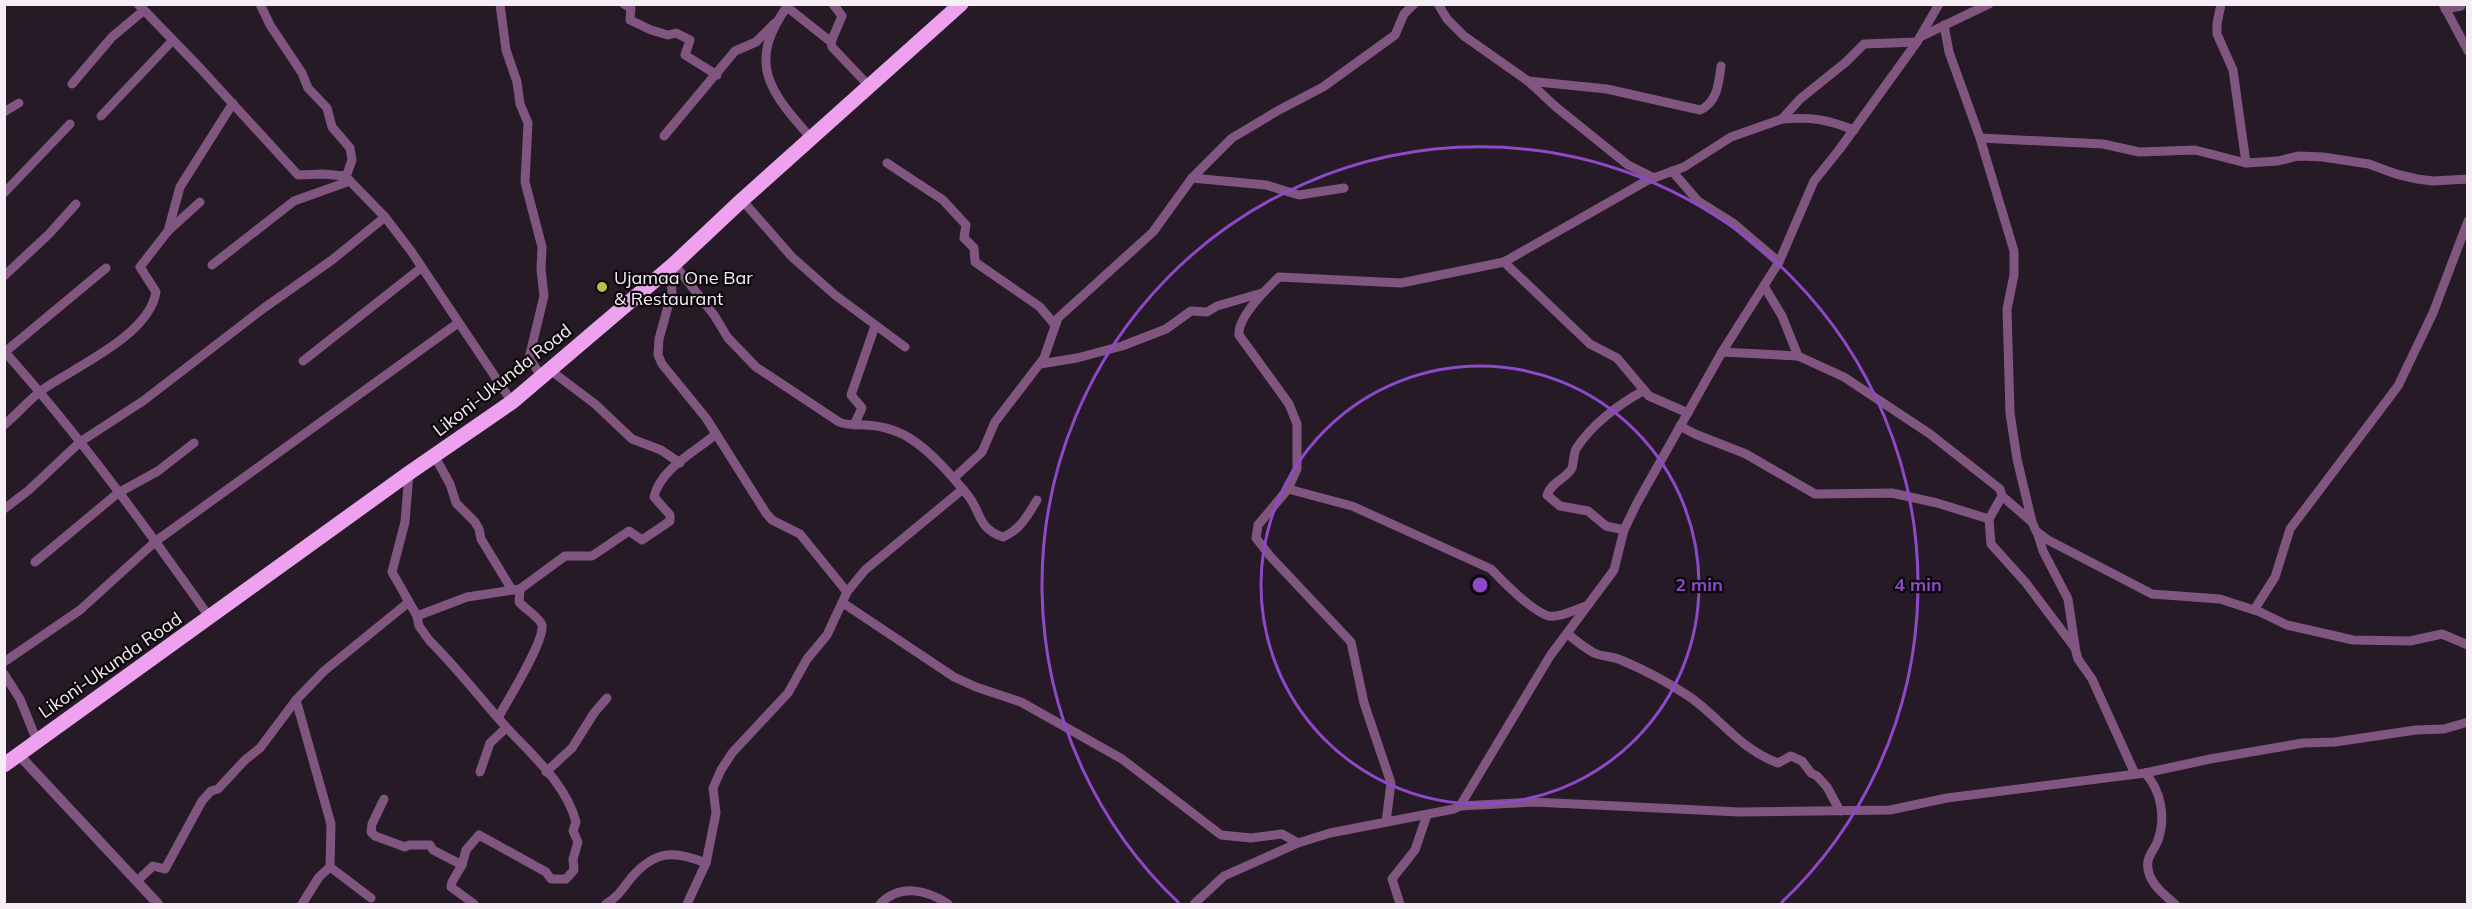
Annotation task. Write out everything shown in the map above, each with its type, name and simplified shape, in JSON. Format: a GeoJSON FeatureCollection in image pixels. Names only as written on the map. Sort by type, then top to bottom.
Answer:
{"type":"FeatureCollection","features":[{"type":"Feature","properties":{"kind":"highway","name":"Likoni-Ukunda Road"},"geometry":{"type":"LineString","coordinates":[[4,765],[409,473],[512,402],[669,269],[742,200],[812,140],[961,4]]}},
{"type":"Feature","properties":{"kind":"street"},"geometry":{"type":"LineString","coordinates":[[261,4],[270,24],[302,73],[308,88],[327,108],[332,127],[351,149],[352,160],[348,179]]}},
{"type":"Feature","properties":{"kind":"street"},"geometry":{"type":"LineString","coordinates":[[500,4],[506,50],[528,123],[525,182],[541,241],[544,293],[529,358],[546,374],[595,404],[633,440],[661,450],[680,463]]}},
{"type":"Feature","properties":{"kind":"street"},"geometry":{"type":"LineString","coordinates":[[624,4],[631,8],[630,20],[651,30],[668,35],[676,33],[690,40],[686,55],[717,75]]}},
{"type":"Feature","properties":{"kind":"street"},"geometry":{"type":"LineString","coordinates":[[831,42],[842,16],[833,4]]}},
{"type":"Feature","properties":{"kind":"street"},"geometry":{"type":"LineString","coordinates":[[954,478],[982,452],[995,422],[1040,364],[1047,351],[1055,325],[1062,314],[1153,232],[1192,178],[1232,138],[1278,110],[1323,87],[1395,35],[1404,14],[1414,4]]}},
{"type":"Feature","properties":{"kind":"street"},"geometry":{"type":"LineString","coordinates":[[1438,4],[1447,19],[1464,36],[1528,81],[1556,107],[1628,165],[1654,178]]}},
{"type":"Feature","properties":{"kind":"street"},"geometry":{"type":"LineString","coordinates":[[1460,806],[1550,656],[1614,570],[1624,530],[1636,503],[1722,352],[1779,262],[1814,181],[1854,130],[1918,39],[1939,4]]}},
{"type":"Feature","properties":{"kind":"street"},"geometry":{"type":"LineString","coordinates":[[1782,119],[1800,99],[1846,62],[1864,44],[1918,39],[1989,4]]}},
{"type":"Feature","properties":{"kind":"street"},"geometry":{"type":"LineString","coordinates":[[2221,4],[2217,34],[2233,70],[2246,163]]}},
{"type":"Feature","properties":{"kind":"street"},"geometry":{"type":"LineString","coordinates":[[664,135],[735,51],[756,42],[788,6],[831,42],[832,47],[869,86]]}},
{"type":"Feature","properties":{"kind":"street"},"geometry":{"type":"LineString","coordinates":[[2462,7],[2444,7],[2467,50]]}},
{"type":"Feature","properties":{"kind":"street"},"geometry":{"type":"LineString","coordinates":[[72,84],[112,37],[141,8],[233,103],[298,175],[325,174],[348,179],[385,217],[512,402]]}},
{"type":"Feature","properties":{"kind":"street"},"geometry":{"type":"LineString","coordinates":[[775,23],[766,44],[770,87],[780,103],[812,140]]}},
{"type":"Feature","properties":{"kind":"street"},"geometry":{"type":"LineString","coordinates":[[1944,25],[1949,52],[1980,138],[2014,251],[2014,275],[2007,309],[2010,413],[2017,459],[2034,527],[2043,551],[2068,599],[2078,659],[2092,679],[2140,774],[2152,781],[2160,802],[2162,820],[2158,840],[2148,861],[2150,874],[2157,888],[2175,904]]}},
{"type":"Feature","properties":{"kind":"street"},"geometry":{"type":"LineString","coordinates":[[101,116],[172,41]]}},
{"type":"Feature","properties":{"kind":"street"},"geometry":{"type":"LineString","coordinates":[[1528,81],[1607,89],[1700,110],[1711,103],[1720,80],[1721,66]]}},
{"type":"Feature","properties":{"kind":"street"},"geometry":{"type":"LineString","coordinates":[[4,112],[19,103]]}},
{"type":"Feature","properties":{"kind":"street"},"geometry":{"type":"LineString","coordinates":[[168,231],[180,187],[233,103]]}},
{"type":"Feature","properties":{"kind":"street"},"geometry":{"type":"LineString","coordinates":[[1386,822],[1391,783],[1364,703],[1351,642],[1270,556],[1256,538],[1258,525],[1288,489],[1298,469],[1296,418],[1289,404],[1238,333],[1240,323],[1262,293],[1279,277],[1401,283],[1431,279],[1504,262],[1654,178],[1684,167],[1731,137],[1782,119],[1818,118],[1854,130]]}},
{"type":"Feature","properties":{"kind":"street"},"geometry":{"type":"LineString","coordinates":[[4,193],[70,124]]}},
{"type":"Feature","properties":{"kind":"street"},"geometry":{"type":"LineString","coordinates":[[1980,138],[2103,144],[2139,152],[2195,150],[2246,163],[2278,161],[2298,156],[2323,156],[2369,164],[2417,179],[2468,179]]}},
{"type":"Feature","properties":{"kind":"street"},"geometry":{"type":"LineString","coordinates":[[887,163],[943,200],[966,225],[964,238],[974,248],[975,262],[1040,307],[1055,325]]}},
{"type":"Feature","properties":{"kind":"street"},"geometry":{"type":"LineString","coordinates":[[1672,171],[1698,201],[1733,223],[1779,262]]}},
{"type":"Feature","properties":{"kind":"street"},"geometry":{"type":"LineString","coordinates":[[1192,178],[1266,186],[1299,195],[1344,188]]}},
{"type":"Feature","properties":{"kind":"street"},"geometry":{"type":"LineString","coordinates":[[212,265],[294,201],[348,179]]}},
{"type":"Feature","properties":{"kind":"street"},"geometry":{"type":"LineString","coordinates":[[742,200],[792,257],[843,303],[905,347]]}},
{"type":"Feature","properties":{"kind":"street"},"geometry":{"type":"LineString","coordinates":[[4,425],[41,391],[99,357],[128,334],[148,312],[156,292],[140,271],[140,267],[168,231],[200,202]]}},
{"type":"Feature","properties":{"kind":"street"},"geometry":{"type":"LineString","coordinates":[[4,276],[49,234],[76,204]]}},
{"type":"Feature","properties":{"kind":"street"},"geometry":{"type":"LineString","coordinates":[[4,509],[29,490],[80,442],[142,401],[264,308],[332,260],[385,217]]}},
{"type":"Feature","properties":{"kind":"street"},"geometry":{"type":"LineString","coordinates":[[2254,610],[2275,577],[2290,529],[2398,386],[2433,313],[2468,220]]}},
{"type":"Feature","properties":{"kind":"street"},"geometry":{"type":"LineString","coordinates":[[1504,262],[1590,344],[1617,358],[1643,391],[1655,399],[1688,413]]}},
{"type":"Feature","properties":{"kind":"street"},"geometry":{"type":"LineString","coordinates":[[106,268],[5,352],[41,391],[156,541],[210,618]]}},
{"type":"Feature","properties":{"kind":"street"},"geometry":{"type":"LineString","coordinates":[[303,361],[421,268]]}},
{"type":"Feature","properties":{"kind":"street"},"geometry":{"type":"LineString","coordinates":[[669,269],[714,315],[728,338],[756,367],[839,422],[885,428],[903,435],[924,448],[963,489],[984,527],[1002,537],[1022,524],[1037,500]]}},
{"type":"Feature","properties":{"kind":"street"},"geometry":{"type":"LineString","coordinates":[[669,269],[672,292],[660,336],[658,355],[665,370],[706,418],[766,513],[772,520],[800,534],[847,592]]}},
{"type":"Feature","properties":{"kind":"street"},"geometry":{"type":"LineString","coordinates":[[1764,286],[1782,316],[1798,356]]}},
{"type":"Feature","properties":{"kind":"street"},"geometry":{"type":"LineString","coordinates":[[1040,364],[1077,358],[1122,346],[1166,329],[1191,311],[1207,312],[1217,306],[1262,293]]}},
{"type":"Feature","properties":{"kind":"street"},"geometry":{"type":"LineString","coordinates":[[4,662],[80,610],[156,541],[458,322]]}},
{"type":"Feature","properties":{"kind":"street"},"geometry":{"type":"LineString","coordinates":[[854,425],[862,408],[851,395],[875,326]]}},
{"type":"Feature","properties":{"kind":"street"},"geometry":{"type":"LineString","coordinates":[[1722,352],[1798,356],[1844,377],[1930,434],[2000,489],[2002,496],[2048,540],[2143,591],[2163,596],[2205,596],[2254,610],[2287,625],[2353,640],[2410,641],[2442,634],[2468,645]]}},
{"type":"Feature","properties":{"kind":"street"},"geometry":{"type":"LineString","coordinates":[[1624,530],[1606,526],[1588,512],[1560,506],[1547,495],[1560,477],[1570,470],[1576,450],[1590,432],[1623,402],[1643,391]]}},
{"type":"Feature","properties":{"kind":"street"},"geometry":{"type":"LineString","coordinates":[[1680,426],[1746,454],[1815,494],[1892,493],[1937,503],[1989,519]]}},
{"type":"Feature","properties":{"kind":"street"},"geometry":{"type":"LineString","coordinates":[[417,616],[467,597],[516,589],[565,556],[592,556],[629,531],[642,540],[668,523],[670,515],[655,499],[655,493],[667,473],[716,434]]}},
{"type":"Feature","properties":{"kind":"street"},"geometry":{"type":"LineString","coordinates":[[36,562],[118,493],[158,471],[194,443]]}},
{"type":"Feature","properties":{"kind":"street"},"geometry":{"type":"LineString","coordinates":[[435,457],[452,487],[456,503],[475,522],[481,539],[516,589],[519,602],[539,621],[542,628],[532,658],[498,718]]}},
{"type":"Feature","properties":{"kind":"street"},"geometry":{"type":"LineString","coordinates":[[409,473],[405,522],[392,572],[417,616],[419,626],[429,640],[506,728],[531,751],[562,792],[575,818],[573,834],[578,844],[574,856],[574,870],[571,876],[563,879],[551,879],[546,872],[479,835],[466,850],[462,865],[451,887],[474,904]]}},
{"type":"Feature","properties":{"kind":"street"},"geometry":{"type":"LineString","coordinates":[[687,904],[706,863],[716,813],[713,788],[732,753],[788,693],[807,659],[827,634],[847,592],[865,570],[880,555],[963,489]]}},
{"type":"Feature","properties":{"kind":"street"},"geometry":{"type":"LineString","coordinates":[[1288,489],[1352,506],[1491,569],[1508,587],[1549,616],[1586,606]]}},
{"type":"Feature","properties":{"kind":"street"},"geometry":{"type":"LineString","coordinates":[[2002,496],[1989,519],[1991,544],[2026,583],[2075,648]]}},
{"type":"Feature","properties":{"kind":"street"},"geometry":{"type":"LineString","coordinates":[[137,881],[153,866],[165,868],[202,801],[211,790],[218,789],[245,760],[260,748],[296,700],[350,648],[409,602]]}},
{"type":"Feature","properties":{"kind":"street"},"geometry":{"type":"LineString","coordinates":[[843,603],[954,677],[1021,702],[1122,759],[1221,835],[1251,838],[1282,834],[1298,843]]}},
{"type":"Feature","properties":{"kind":"street"},"geometry":{"type":"LineString","coordinates":[[1568,634],[1595,653],[1633,665],[1689,697],[1712,714],[1744,746],[1778,763],[1791,756],[1802,761],[1827,787],[1840,812]]}},
{"type":"Feature","properties":{"kind":"street"},"geometry":{"type":"LineString","coordinates":[[4,674],[20,699],[37,741]]}},
{"type":"Feature","properties":{"kind":"street"},"geometry":{"type":"LineString","coordinates":[[546,772],[572,748],[594,713],[607,698]]}},
{"type":"Feature","properties":{"kind":"street"},"geometry":{"type":"LineString","coordinates":[[296,700],[331,824],[330,867],[318,877],[302,904]]}},
{"type":"Feature","properties":{"kind":"street"},"geometry":{"type":"LineString","coordinates":[[1194,904],[1224,876],[1298,843],[1330,833],[1460,806],[1534,802],[1739,812],[1890,810],[1947,798],[2140,774],[2303,743],[2335,742],[2416,730],[2444,729],[2468,722]]}},
{"type":"Feature","properties":{"kind":"street"},"geometry":{"type":"LineString","coordinates":[[480,772],[490,743],[506,728]]}},
{"type":"Feature","properties":{"kind":"street"},"geometry":{"type":"LineString","coordinates":[[19,755],[158,904]]}},
{"type":"Feature","properties":{"kind":"street"},"geometry":{"type":"LineString","coordinates":[[384,799],[372,824],[371,832],[375,836],[405,847],[409,844],[430,845],[433,850],[462,865]]}},
{"type":"Feature","properties":{"kind":"street"},"geometry":{"type":"LineString","coordinates":[[1400,904],[1392,879],[1415,850],[1427,814]]}},
{"type":"Feature","properties":{"kind":"street"},"geometry":{"type":"LineString","coordinates":[[606,904],[621,894],[638,871],[661,855],[674,853],[706,863]]}},
{"type":"Feature","properties":{"kind":"street"},"geometry":{"type":"LineString","coordinates":[[330,867],[370,898]]}},
{"type":"Feature","properties":{"kind":"street"},"geometry":{"type":"LineString","coordinates":[[880,904],[897,891],[916,890],[939,898],[948,904]]}},
{"type":"Feature","properties":{"kind":"place","name":"Ujamaa One Bar & Restaurant"},"geometry":{"type":"Point","coordinates":[602,287]}}]}
